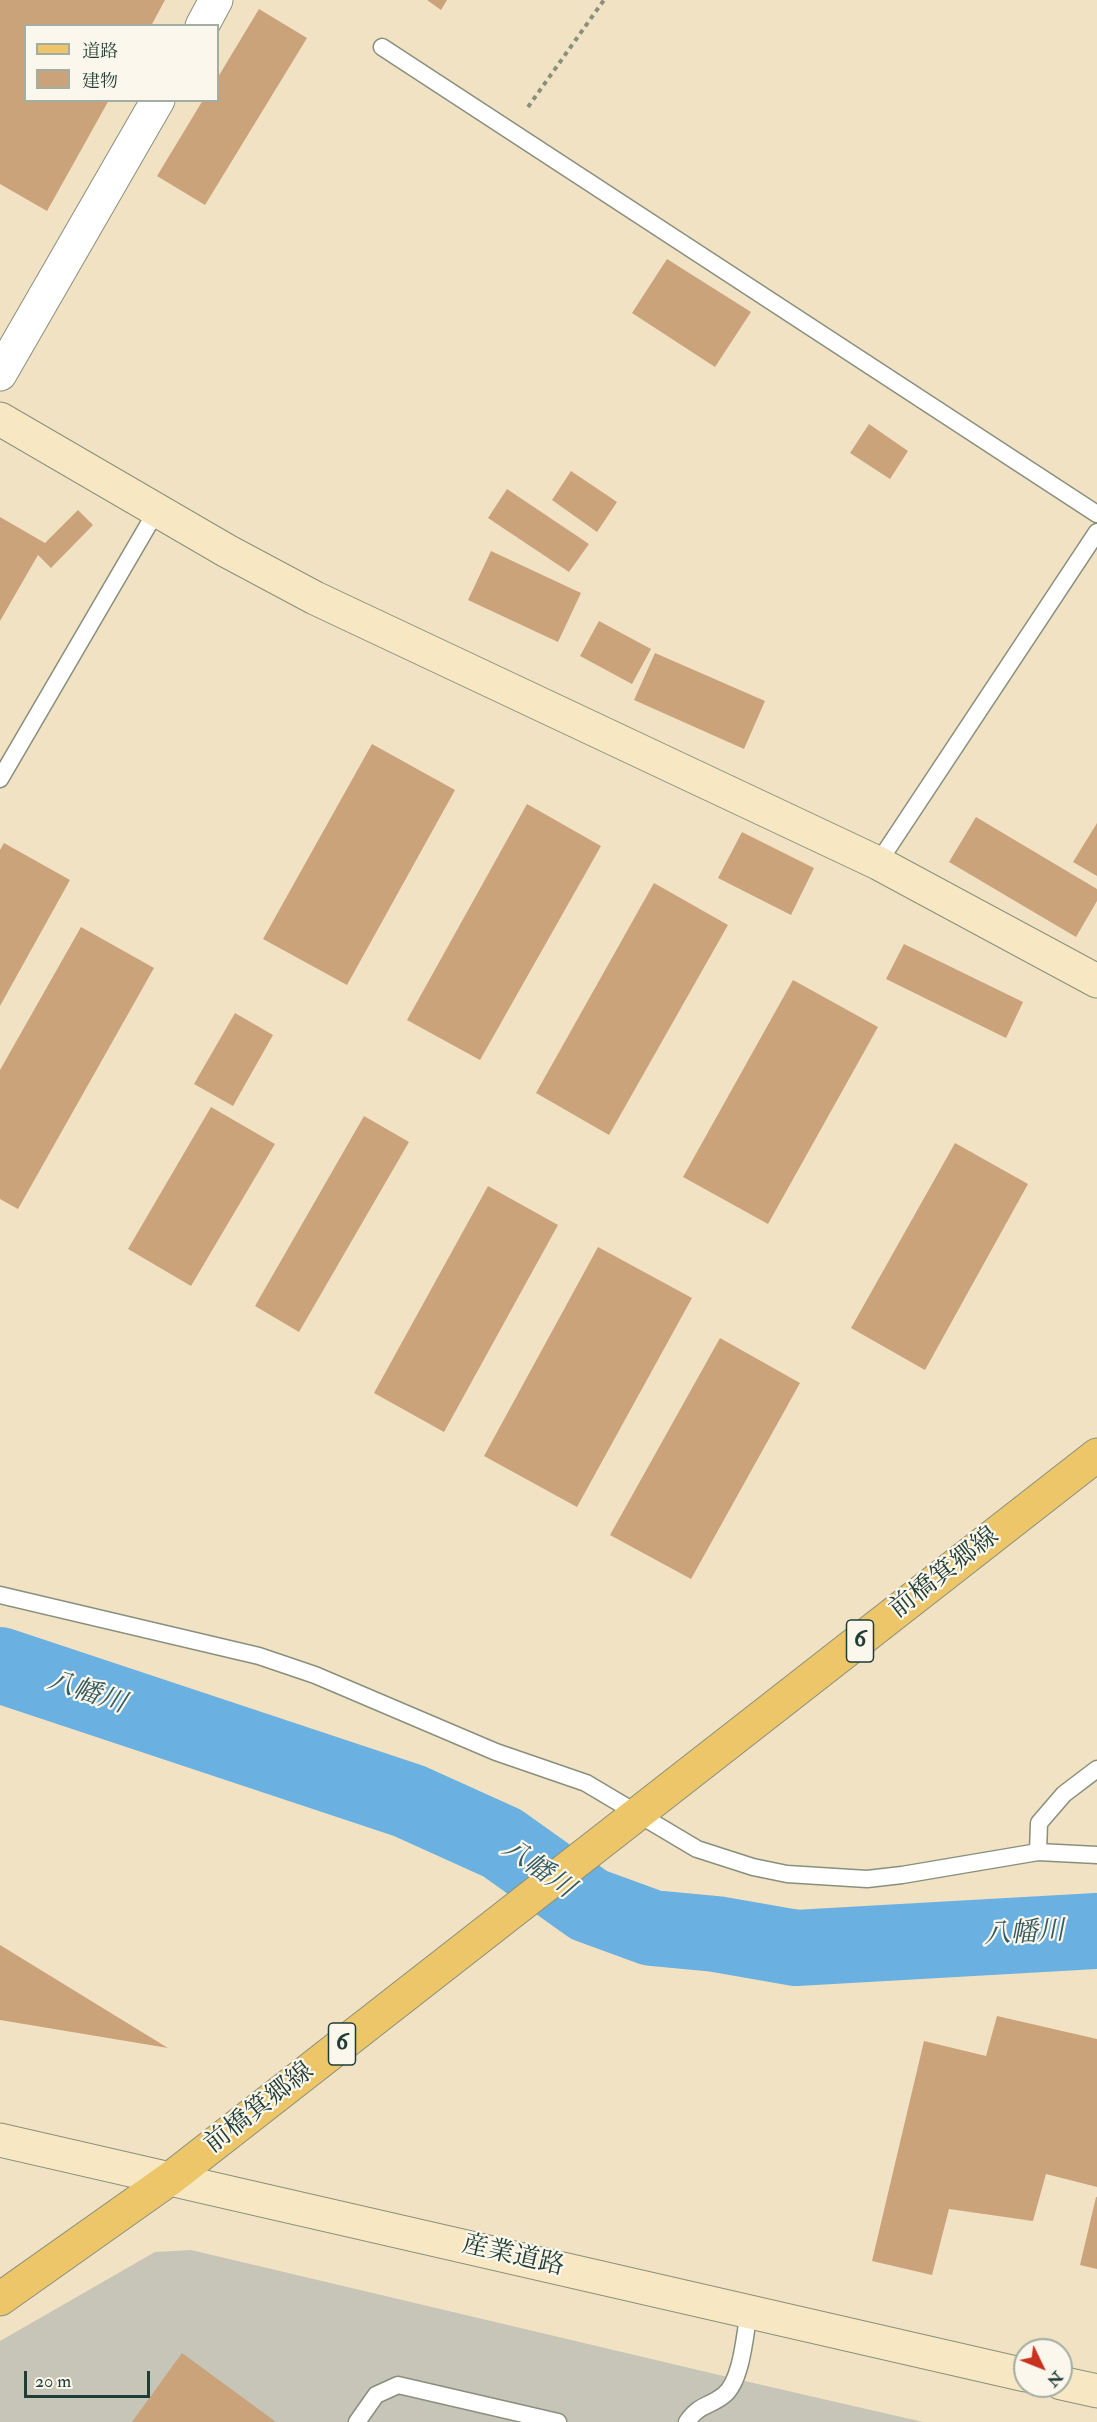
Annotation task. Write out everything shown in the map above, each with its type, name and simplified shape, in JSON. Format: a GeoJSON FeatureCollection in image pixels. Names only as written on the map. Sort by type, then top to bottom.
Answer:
{"type":"FeatureCollection","features":[{"type":"Feature","properties":{"kind":"main road","name":"前橋箕郷線"},"geometry":{"type":"LineString","coordinates":[[0,2299],[171,2178],[1097,1455]]}},
{"type":"Feature","properties":{"kind":"street"},"geometry":{"type":"LineString","coordinates":[[203,24],[216,0]]}},
{"type":"Feature","properties":{"kind":"street"},"geometry":{"type":"LineString","coordinates":[[0,374],[157,102]]}},
{"type":"Feature","properties":{"kind":"street"},"geometry":{"type":"LineString","coordinates":[[0,419],[315,598],[878,863],[1097,981]]}},
{"type":"Feature","properties":{"kind":"street","name":"産業道路"},"geometry":{"type":"LineString","coordinates":[[0,2140],[1013,2372]]}},
{"type":"Feature","properties":{"kind":"street"},"geometry":{"type":"LineString","coordinates":[[1073,2386],[1097,2391]]}},
{"type":"Feature","properties":{"kind":"lane"},"geometry":{"type":"LineString","coordinates":[[382,47],[1097,514]]}},
{"type":"Feature","properties":{"kind":"lane"},"geometry":{"type":"LineString","coordinates":[[0,780],[157,510]]}},
{"type":"Feature","properties":{"kind":"lane"},"geometry":{"type":"LineString","coordinates":[[878,863],[1097,532]]}},
{"type":"Feature","properties":{"kind":"lane"},"geometry":{"type":"LineString","coordinates":[[0,1595],[281,1664],[496,1752],[586,1784],[631,1820],[697,1849],[753,1867],[787,1874],[867,1879],[1038,1852],[1097,1855]]}},
{"type":"Feature","properties":{"kind":"lane"},"geometry":{"type":"LineString","coordinates":[[1038,1852],[1039,1823],[1064,1794],[1097,1768]]}},
{"type":"Feature","properties":{"kind":"lane"},"geometry":{"type":"LineString","coordinates":[[687,2422],[696,2409],[725,2394],[736,2379],[749,2311]]}},
{"type":"Feature","properties":{"kind":"lane"},"geometry":{"type":"LineString","coordinates":[[357,2422],[376,2395],[398,2385],[558,2422]]}},
{"type":"Feature","properties":{"kind":"path"},"geometry":{"type":"LineString","coordinates":[[511,131],[604,0]]}},
{"type":"Feature","properties":{"kind":"shaded area"},"geometry":{"type":"Polygon","coordinates":[[[191,2250],[923,2422],[0,2422],[0,2341],[155,2252],[191,2250]]]}},
{"type":"Feature","properties":{"kind":"building"},"geometry":{"type":"Polygon","coordinates":[[[0,0],[165,0],[152,24],[24,24],[24,102],[108,102],[47,211],[0,184],[0,0]]]}},
{"type":"Feature","properties":{"kind":"building"},"geometry":{"type":"Polygon","coordinates":[[[427,0],[447,0],[441,10],[427,0]]]}},
{"type":"Feature","properties":{"kind":"building"},"geometry":{"type":"Polygon","coordinates":[[[259,9],[307,38],[205,205],[157,176],[202,102],[219,102],[219,75],[259,9]]]}},
{"type":"Feature","properties":{"kind":"building"},"geometry":{"type":"Polygon","coordinates":[[[667,259],[751,312],[715,367],[632,313],[667,259]]]}},
{"type":"Feature","properties":{"kind":"building"},"geometry":{"type":"Polygon","coordinates":[[[869,424],[908,451],[890,479],[850,453],[869,424]]]}},
{"type":"Feature","properties":{"kind":"building"},"geometry":{"type":"Polygon","coordinates":[[[571,471],[617,502],[597,532],[552,500],[571,471]]]}},
{"type":"Feature","properties":{"kind":"building"},"geometry":{"type":"Polygon","coordinates":[[[507,489],[589,544],[569,572],[488,518],[507,489]]]}},
{"type":"Feature","properties":{"kind":"building"},"geometry":{"type":"Polygon","coordinates":[[[78,510],[93,525],[51,568],[38,555],[0,621],[0,517],[45,543],[78,510]]]}},
{"type":"Feature","properties":{"kind":"building"},"geometry":{"type":"Polygon","coordinates":[[[491,551],[581,593],[558,642],[468,600],[491,551]]]}},
{"type":"Feature","properties":{"kind":"building"},"geometry":{"type":"Polygon","coordinates":[[[599,621],[651,649],[632,684],[580,656],[599,621]]]}},
{"type":"Feature","properties":{"kind":"building"},"geometry":{"type":"Polygon","coordinates":[[[655,653],[765,701],[744,749],[634,700],[655,653]]]}},
{"type":"Feature","properties":{"kind":"building"},"geometry":{"type":"Polygon","coordinates":[[[372,744],[455,790],[347,985],[263,939],[372,744]]]}},
{"type":"Feature","properties":{"kind":"building"},"geometry":{"type":"Polygon","coordinates":[[[527,804],[601,846],[480,1060],[407,1020],[527,804]]]}},
{"type":"Feature","properties":{"kind":"building"},"geometry":{"type":"Polygon","coordinates":[[[976,817],[1097,889],[1097,901],[1076,937],[949,862],[976,817]]]}},
{"type":"Feature","properties":{"kind":"building"},"geometry":{"type":"Polygon","coordinates":[[[1097,823],[1097,876],[1073,862],[1097,823]]]}},
{"type":"Feature","properties":{"kind":"building"},"geometry":{"type":"Polygon","coordinates":[[[742,832],[814,868],[791,915],[718,878],[742,832]]]}},
{"type":"Feature","properties":{"kind":"building"},"geometry":{"type":"Polygon","coordinates":[[[4,843],[70,880],[0,1006],[0,850],[4,843]]]}},
{"type":"Feature","properties":{"kind":"building"},"geometry":{"type":"Polygon","coordinates":[[[654,883],[728,925],[609,1135],[536,1093],[654,883]]]}},
{"type":"Feature","properties":{"kind":"building"},"geometry":{"type":"Polygon","coordinates":[[[81,927],[154,968],[18,1209],[0,1199],[0,1070],[81,927]]]}},
{"type":"Feature","properties":{"kind":"building"},"geometry":{"type":"Polygon","coordinates":[[[904,944],[1023,1002],[1006,1038],[886,979],[904,944]]]}},
{"type":"Feature","properties":{"kind":"building"},"geometry":{"type":"Polygon","coordinates":[[[793,980],[878,1027],[768,1224],[683,1177],[793,980]]]}},
{"type":"Feature","properties":{"kind":"building"},"geometry":{"type":"Polygon","coordinates":[[[235,1013],[273,1035],[233,1106],[194,1084],[235,1013]]]}},
{"type":"Feature","properties":{"kind":"building"},"geometry":{"type":"Polygon","coordinates":[[[211,1107],[275,1144],[191,1286],[128,1249],[211,1107]]]}},
{"type":"Feature","properties":{"kind":"building"},"geometry":{"type":"Polygon","coordinates":[[[364,1116],[409,1142],[299,1332],[255,1306],[364,1116]]]}},
{"type":"Feature","properties":{"kind":"building"},"geometry":{"type":"Polygon","coordinates":[[[955,1143],[1028,1184],[925,1370],[851,1328],[955,1143]]]}},
{"type":"Feature","properties":{"kind":"building"},"geometry":{"type":"Polygon","coordinates":[[[488,1186],[558,1225],[444,1432],[374,1393],[488,1186]]]}},
{"type":"Feature","properties":{"kind":"building"},"geometry":{"type":"Polygon","coordinates":[[[598,1247],[692,1298],[577,1507],[484,1456],[598,1247]]]}},
{"type":"Feature","properties":{"kind":"building"},"geometry":{"type":"Polygon","coordinates":[[[720,1338],[800,1383],[691,1579],[610,1535],[720,1338]]]}},
{"type":"Feature","properties":{"kind":"building"},"geometry":{"type":"Polygon","coordinates":[[[0,1945],[168,2048],[0,2020],[0,1945]]]}},
{"type":"Feature","properties":{"kind":"building"},"geometry":{"type":"Polygon","coordinates":[[[997,2016],[1097,2039],[1097,2187],[1046,2174],[1033,2221],[949,2209],[932,2275],[872,2261],[924,2041],[986,2056],[997,2016]]]}},
{"type":"Feature","properties":{"kind":"building"},"geometry":{"type":"Polygon","coordinates":[[[1097,2197],[1097,2269],[1080,2265],[1097,2197]]]}},
{"type":"Feature","properties":{"kind":"building"},"geometry":{"type":"Polygon","coordinates":[[[182,2353],[276,2422],[132,2422],[182,2353]]]}},
{"type":"Feature","properties":{"kind":"waterway","name":"八幡川"},"geometry":{"type":"LineString","coordinates":[[0,1665],[409,1801],[502,1843],[589,1905],[652,1928],[716,1934],[796,1948],[1097,1931]]}}]}
